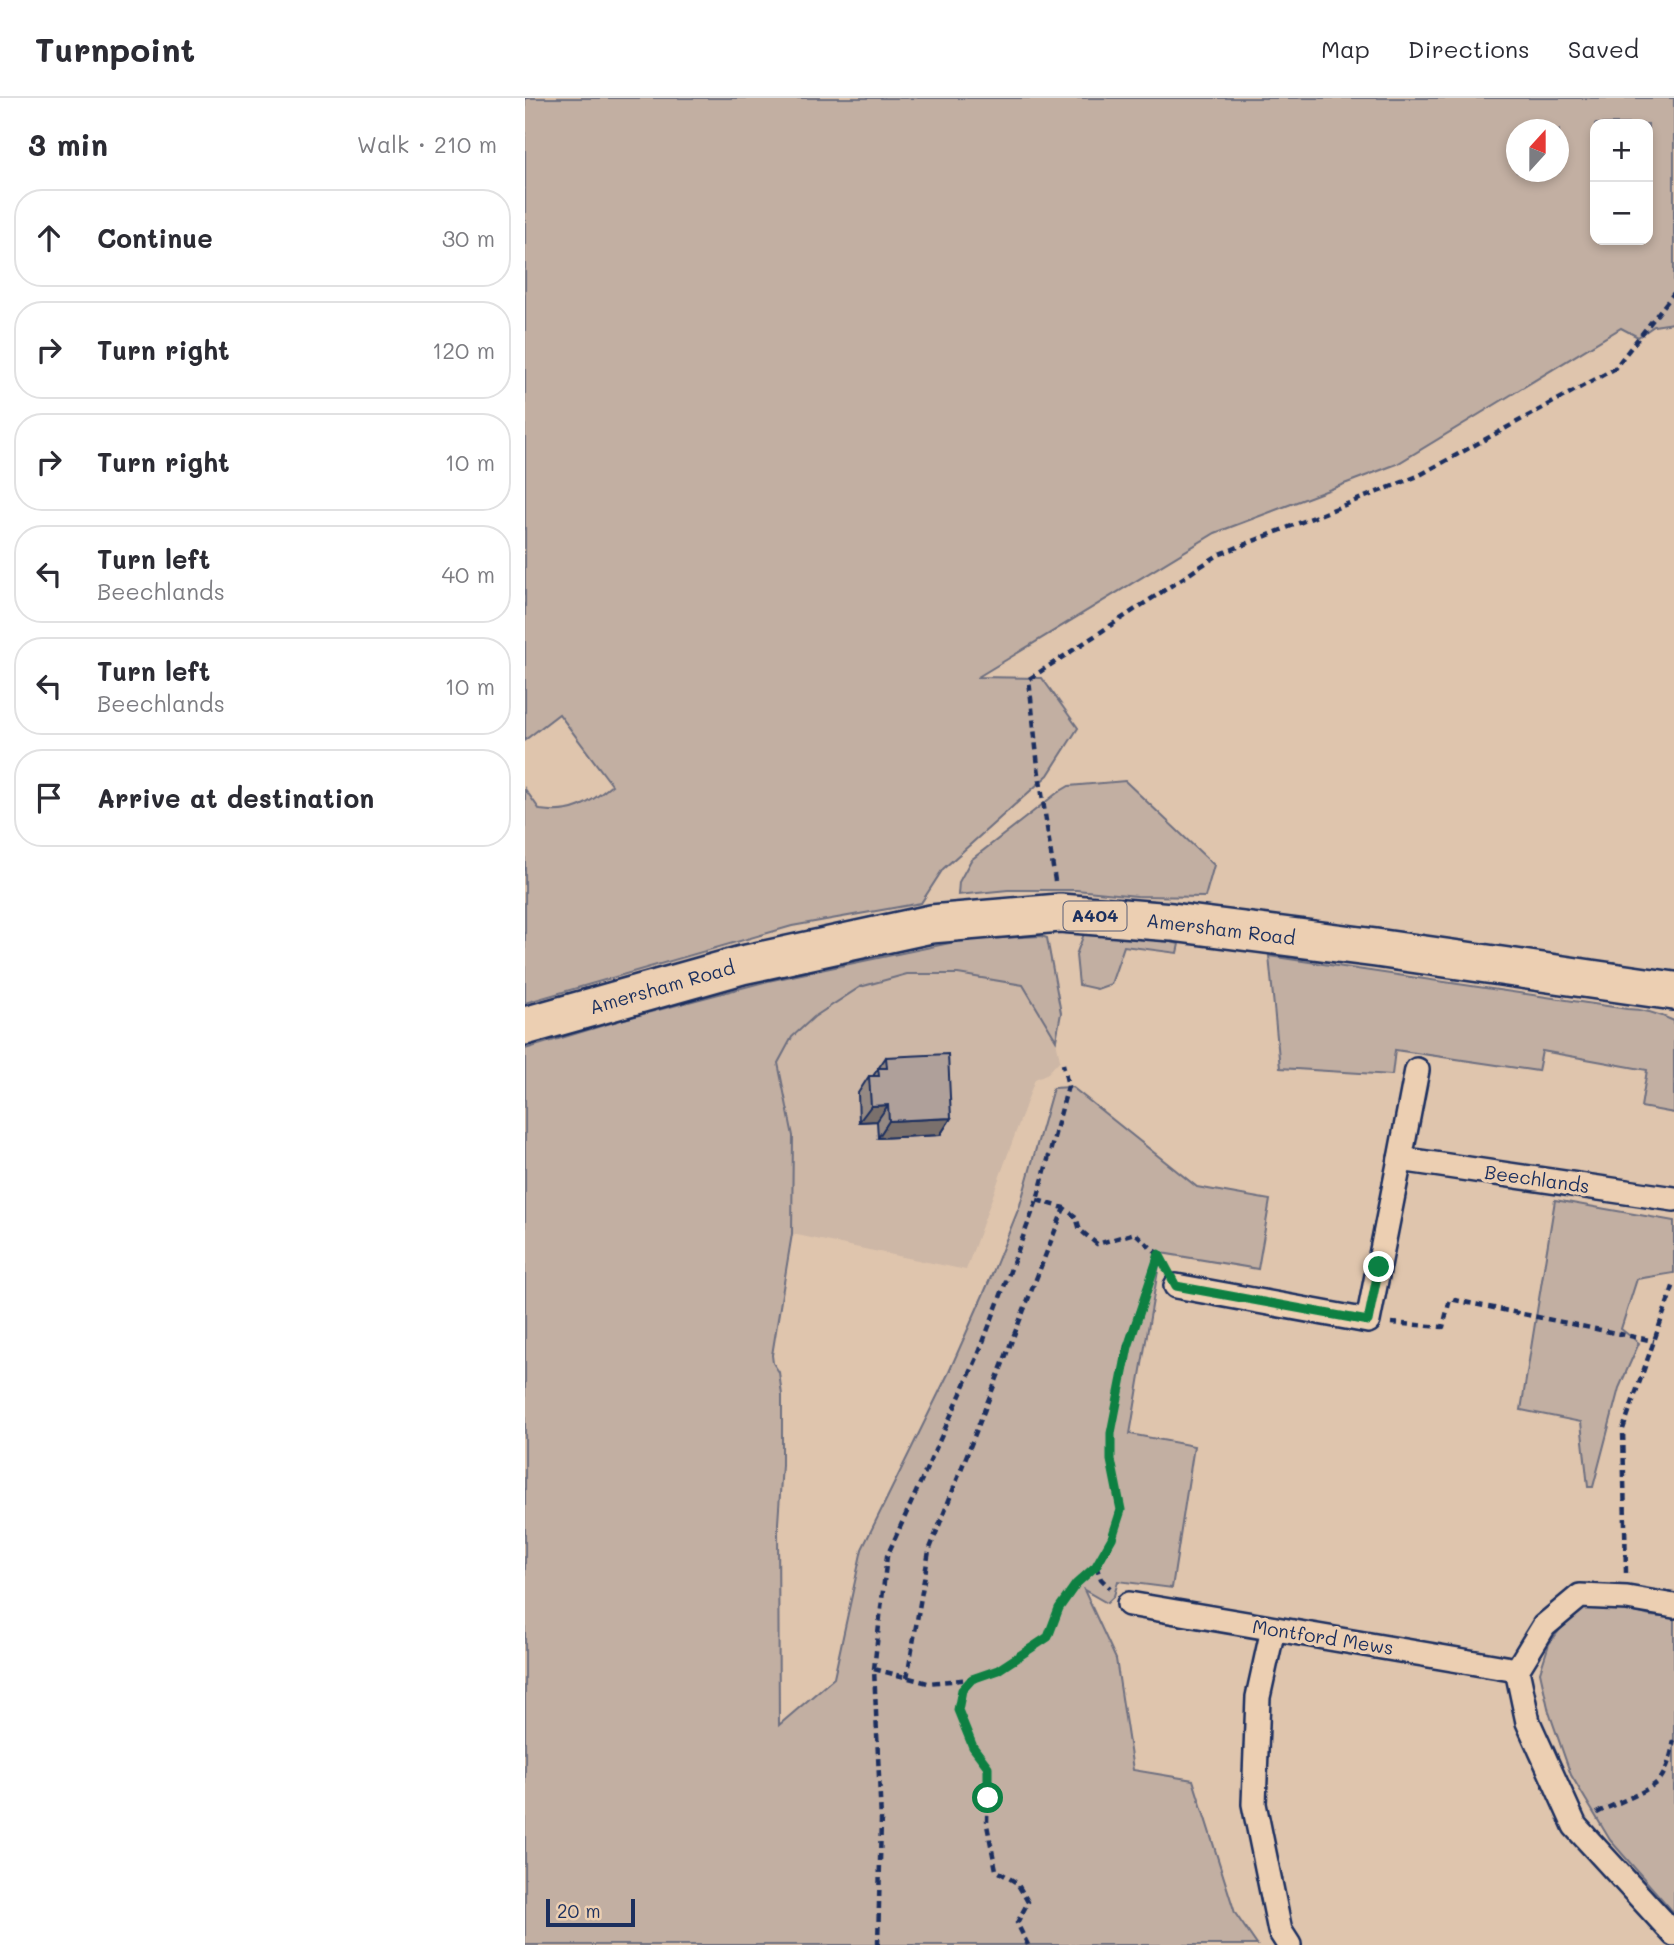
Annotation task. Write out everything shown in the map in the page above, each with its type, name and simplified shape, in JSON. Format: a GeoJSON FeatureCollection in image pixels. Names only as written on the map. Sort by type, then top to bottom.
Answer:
{"type":"FeatureCollection","features":[{"type":"Feature","properties":{"kind":"main road","name":"Amersham Road"},"geometry":{"type":"LineString","coordinates":[[525,1026],[742,965],[917,927],[1060,913],[1199,925],[1674,991]]}},
{"type":"Feature","properties":{"kind":"street"},"geometry":{"type":"LineString","coordinates":[[1176,1286],[1368,1321],[1417,1070]]}},
{"type":"Feature","properties":{"kind":"street","name":"Beechlands"},"geometry":{"type":"LineString","coordinates":[[1400,1159],[1674,1199]]}},
{"type":"Feature","properties":{"kind":"street"},"geometry":{"type":"LineString","coordinates":[[1674,1606],[1627,1598],[1580,1596],[1544,1626],[1517,1670],[1528,1722],[1575,1826],[1674,1934]]}},
{"type":"Feature","properties":{"kind":"street","name":"Montford Mews"},"geometry":{"type":"LineString","coordinates":[[1129,1604],[1517,1670]]}},
{"type":"Feature","properties":{"kind":"street"},"geometry":{"type":"LineString","coordinates":[[1273,1629],[1258,1697],[1254,1804],[1280,1931],[1289,1945]]}},
{"type":"Feature","properties":{"kind":"path"},"geometry":{"type":"LineString","coordinates":[[1060,913],[1038,767],[1029,679],[1218,555],[1418,476],[1614,369],[1674,293]]}},
{"type":"Feature","properties":{"kind":"path"},"geometry":{"type":"LineString","coordinates":[[878,1945],[881,1819],[874,1669],[887,1556],[977,1358],[1037,1200],[1069,1086],[1063,1064]]}},
{"type":"Feature","properties":{"kind":"path"},"geometry":{"type":"LineString","coordinates":[[1037,1200],[1064,1208],[1076,1217],[1080,1230],[1097,1244],[1135,1233],[1159,1254],[1176,1286]]}},
{"type":"Feature","properties":{"kind":"path"},"geometry":{"type":"LineString","coordinates":[[907,1678],[929,1551],[1064,1208]]}},
{"type":"Feature","properties":{"kind":"path"},"geometry":{"type":"LineString","coordinates":[[874,1669],[928,1683],[972,1679],[998,1670],[1048,1637],[1059,1608],[1076,1584],[1096,1566],[1112,1538],[1121,1510],[1111,1460],[1111,1433],[1128,1347],[1159,1254]]}},
{"type":"Feature","properties":{"kind":"path"},"geometry":{"type":"LineString","coordinates":[[1627,1598],[1623,1429],[1674,1284]]}},
{"type":"Feature","properties":{"kind":"path"},"geometry":{"type":"LineString","coordinates":[[1368,1321],[1443,1327],[1450,1299],[1654,1341]]}},
{"type":"Feature","properties":{"kind":"path"},"geometry":{"type":"LineString","coordinates":[[972,1679],[962,1690],[958,1710],[973,1747],[988,1767],[988,1825],[996,1870],[1017,1882],[1028,1902],[1017,1923],[1028,1945]]}},
{"type":"Feature","properties":{"kind":"path"},"geometry":{"type":"LineString","coordinates":[[1575,1826],[1620,1801],[1643,1792],[1661,1778],[1674,1740]]}},
{"type":"Feature","properties":{"kind":"shaded area"},"geometry":{"type":"Polygon","coordinates":[[[525,98],[1674,98],[1674,323],[1654,326],[1638,337],[1621,328],[1397,464],[1215,533],[978,677],[1042,678],[1078,728],[1048,775],[943,869],[921,903],[792,926],[525,1003],[525,789],[540,810],[562,811],[588,803],[612,785],[559,714],[525,740],[525,98]]]}},
{"type":"Feature","properties":{"kind":"shaded area"},"geometry":{"type":"Polygon","coordinates":[[[1125,781],[1214,865],[1205,897],[1137,896],[1076,890],[1008,890],[958,895],[959,882],[971,860],[1057,793],[1069,786],[1125,781]]]}},
{"type":"Feature","properties":{"kind":"shaded area"},"geometry":{"type":"Polygon","coordinates":[[[1084,934],[1149,936],[1179,944],[1177,953],[1124,946],[1111,984],[1097,989],[1079,985],[1076,955],[1084,934]]]}},
{"type":"Feature","properties":{"kind":"shaded area"},"geometry":{"type":"Polygon","coordinates":[[[1041,936],[1047,938],[1061,1013],[1056,1040],[1023,985],[958,974],[907,974],[860,987],[814,1017],[792,1037],[778,1063],[793,1136],[792,1234],[772,1355],[773,1363],[779,1372],[782,1395],[782,1465],[778,1523],[779,1725],[834,1678],[862,1549],[949,1372],[991,1277],[1020,1205],[1053,1088],[1072,1087],[1197,1187],[1270,1200],[1258,1269],[1161,1253],[1130,1434],[1194,1446],[1172,1588],[1118,1581],[1114,1596],[1107,1603],[1084,1590],[1116,1659],[1133,1770],[1193,1780],[1235,1913],[1257,1945],[525,1945],[525,1049],[624,1019],[768,981],[964,940],[1041,936]]]}},
{"type":"Feature","properties":{"kind":"shaded area"},"geometry":{"type":"Polygon","coordinates":[[[1269,956],[1639,1010],[1663,1016],[1674,1021],[1674,1113],[1641,1107],[1647,1070],[1542,1051],[1538,1071],[1395,1050],[1392,1075],[1280,1068],[1269,956]]]}},
{"type":"Feature","properties":{"kind":"shaded area"},"geometry":{"type":"Polygon","coordinates":[[[907,974],[958,974],[1023,985],[1056,1040],[1060,1060],[1048,1073],[1035,1079],[966,1270],[792,1234],[793,1136],[778,1063],[792,1036],[814,1017],[860,987],[907,974]]]}},
{"type":"Feature","properties":{"kind":"shaded area"},"geometry":{"type":"Polygon","coordinates":[[[1555,1200],[1674,1221],[1674,1273],[1637,1279],[1621,1329],[1639,1343],[1619,1388],[1593,1487],[1588,1487],[1581,1422],[1521,1410],[1555,1200]]]}},
{"type":"Feature","properties":{"kind":"shaded area"},"geometry":{"type":"Polygon","coordinates":[[[1605,1603],[1650,1616],[1674,1618],[1674,1913],[1610,1840],[1571,1775],[1549,1712],[1540,1672],[1549,1644],[1574,1611],[1605,1603]]]}},
{"type":"Feature","properties":{"kind":"building"},"geometry":{"type":"Polygon","coordinates":[[[948,1054],[951,1118],[889,1121],[888,1105],[871,1106],[869,1076],[879,1076],[878,1068],[887,1068],[886,1057],[948,1054]]]}},
{"type":"Feature","properties":{"kind":"route"},"geometry":{"type":"LineString","coordinates":[[988,1798],[988,1767],[973,1747],[958,1710],[962,1690],[972,1679],[998,1670],[1048,1637],[1059,1608],[1076,1584],[1096,1566],[1112,1538],[1121,1510],[1114,1486],[1111,1433],[1128,1347],[1159,1254],[1176,1286],[1368,1321],[1379,1267]]}}]}
